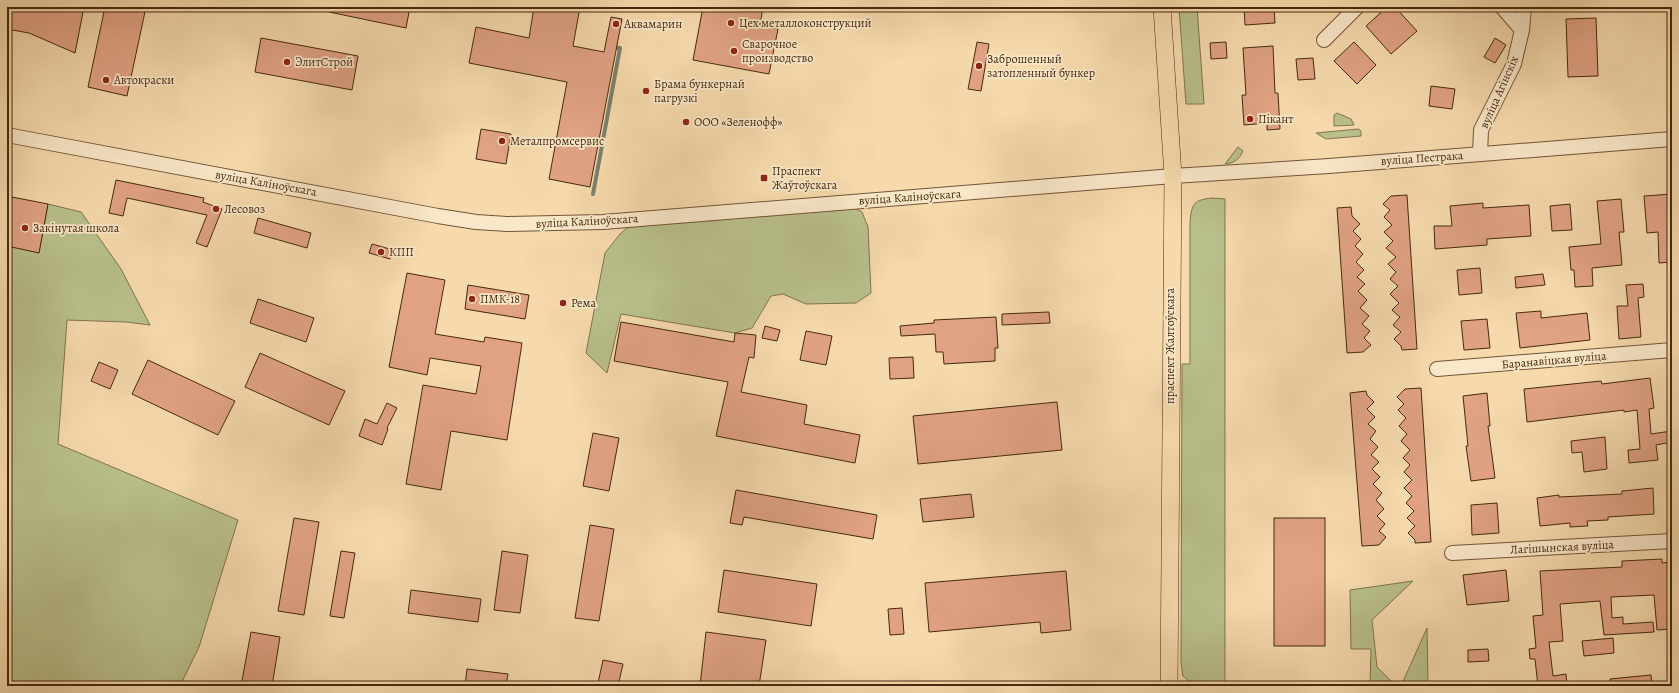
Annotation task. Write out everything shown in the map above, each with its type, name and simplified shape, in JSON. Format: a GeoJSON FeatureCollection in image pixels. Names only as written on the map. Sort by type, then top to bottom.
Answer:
{"type":"FeatureCollection","features":[{"type":"Feature","properties":{"kind":"main road","name":"праспект Жалтоўскага"},"geometry":{"type":"LineString","coordinates":[[1162,7],[1173,176],[1169,686]]}},
{"type":"Feature","properties":{"kind":"street"},"geometry":{"type":"LineString","coordinates":[[1324,40],[1357,7]]}},
{"type":"Feature","properties":{"kind":"street"},"geometry":{"type":"LineString","coordinates":[[1502,7],[1522,30]]}},
{"type":"Feature","properties":{"kind":"street","name":"вуліца Агінскіх"},"geometry":{"type":"LineString","coordinates":[[1480,154],[1481,130],[1514,64],[1522,30],[1524,7]]}},
{"type":"Feature","properties":{"kind":"street","name":"вуліца Каліноўскага"},"geometry":{"type":"LineString","coordinates":[[7,135],[438,216],[476,222],[507,224],[603,222],[1173,176]]}},
{"type":"Feature","properties":{"kind":"street","name":"вуліца Пестрака"},"geometry":{"type":"LineString","coordinates":[[1173,176],[1672,139]]}},
{"type":"Feature","properties":{"kind":"street","name":"Баранавіцкая вуліца"},"geometry":{"type":"LineString","coordinates":[[1437,369],[1672,350]]}},
{"type":"Feature","properties":{"kind":"street","name":"Лагішынская вуліца"},"geometry":{"type":"LineString","coordinates":[[1452,553],[1672,541]]}},
{"type":"Feature","properties":{"kind":"green space"},"geometry":{"type":"Polygon","coordinates":[[[1179,7],[1197,7],[1204,104],[1186,104],[1179,7]]]}},
{"type":"Feature","properties":{"kind":"green space"},"geometry":{"type":"Polygon","coordinates":[[[1337,113],[1351,119],[1354,125],[1334,126],[1334,115],[1337,113]]]}},
{"type":"Feature","properties":{"kind":"green space"},"geometry":{"type":"Polygon","coordinates":[[[1358,129],[1361,131],[1361,136],[1326,139],[1316,133],[1358,129]]]}},
{"type":"Feature","properties":{"kind":"green space"},"geometry":{"type":"Polygon","coordinates":[[[1238,147],[1243,151],[1240,157],[1234,162],[1225,164],[1238,147]]]}},
{"type":"Feature","properties":{"kind":"green space"},"geometry":{"type":"Polygon","coordinates":[[[1212,198],[1225,199],[1225,686],[1198,686],[1194,685],[1183,676],[1181,663],[1182,364],[1190,364],[1191,215],[1193,206],[1198,201],[1212,198]]]}},
{"type":"Feature","properties":{"kind":"green space"},"geometry":{"type":"Polygon","coordinates":[[[48,204],[81,212],[121,269],[150,325],[126,322],[67,320],[58,444],[238,520],[199,647],[180,686],[7,686],[7,246],[39,252],[48,204]]]}},
{"type":"Feature","properties":{"kind":"green space"},"geometry":{"type":"Polygon","coordinates":[[[853,207],[862,212],[868,227],[871,293],[856,303],[806,304],[783,294],[771,296],[752,328],[735,333],[621,314],[607,373],[586,353],[605,253],[620,234],[627,228],[638,225],[853,207]]]}},
{"type":"Feature","properties":{"kind":"green space"},"geometry":{"type":"Polygon","coordinates":[[[1413,581],[1372,620],[1377,667],[1396,686],[1370,686],[1371,649],[1351,649],[1350,590],[1413,581]]]}},
{"type":"Feature","properties":{"kind":"green space"},"geometry":{"type":"Polygon","coordinates":[[[1427,628],[1428,686],[1401,686],[1427,628]]]}},
{"type":"Feature","properties":{"kind":"building"},"geometry":{"type":"Polygon","coordinates":[[[7,7],[84,7],[75,53],[29,33],[7,29],[7,7]]]}},
{"type":"Feature","properties":{"kind":"building"},"geometry":{"type":"Polygon","coordinates":[[[105,7],[146,7],[127,96],[88,87],[105,7]]]}},
{"type":"Feature","properties":{"kind":"building"},"geometry":{"type":"Polygon","coordinates":[[[329,7],[410,7],[406,28],[329,12],[329,7]]]}},
{"type":"Feature","properties":{"kind":"building"},"geometry":{"type":"Polygon","coordinates":[[[534,7],[580,7],[573,46],[604,52],[611,17],[622,19],[590,187],[549,179],[567,82],[469,63],[476,27],[529,38],[534,7]]]}},
{"type":"Feature","properties":{"kind":"building"},"geometry":{"type":"Polygon","coordinates":[[[703,7],[763,7],[760,25],[778,29],[769,74],[693,60],[703,7]]]}},
{"type":"Feature","properties":{"kind":"building"},"geometry":{"type":"Polygon","coordinates":[[[1244,7],[1274,7],[1275,23],[1245,25],[1244,7]]]}},
{"type":"Feature","properties":{"kind":"building"},"geometry":{"type":"Polygon","coordinates":[[[1387,7],[1395,7],[1417,31],[1391,54],[1366,26],[1387,7]]]}},
{"type":"Feature","properties":{"kind":"building"},"geometry":{"type":"Polygon","coordinates":[[[1596,18],[1598,76],[1568,77],[1566,19],[1596,18]]]}},
{"type":"Feature","properties":{"kind":"building"},"geometry":{"type":"Polygon","coordinates":[[[261,38],[358,56],[352,90],[255,72],[261,38]]]}},
{"type":"Feature","properties":{"kind":"building"},"geometry":{"type":"Polygon","coordinates":[[[1495,38],[1506,45],[1495,63],[1484,57],[1495,38]]]}},
{"type":"Feature","properties":{"kind":"building","name":"Заброшенный затопленный бункер"},"geometry":{"type":"Polygon","coordinates":[[[977,42],[989,44],[981,91],[968,89],[977,42]]]}},
{"type":"Feature","properties":{"kind":"building"},"geometry":{"type":"Polygon","coordinates":[[[1226,42],[1227,58],[1211,59],[1210,43],[1226,42]]]}},
{"type":"Feature","properties":{"kind":"building"},"geometry":{"type":"Polygon","coordinates":[[[1354,42],[1376,65],[1357,84],[1334,61],[1354,42]]]}},
{"type":"Feature","properties":{"kind":"building"},"geometry":{"type":"Polygon","coordinates":[[[1273,46],[1275,93],[1278,93],[1280,129],[1267,130],[1267,123],[1244,125],[1242,95],[1246,95],[1243,48],[1273,46]]]}},
{"type":"Feature","properties":{"kind":"building"},"geometry":{"type":"Polygon","coordinates":[[[1313,58],[1315,79],[1298,80],[1296,59],[1313,58]]]}},
{"type":"Feature","properties":{"kind":"building"},"geometry":{"type":"Polygon","coordinates":[[[1431,86],[1455,89],[1452,109],[1429,106],[1431,86]]]}},
{"type":"Feature","properties":{"kind":"building"},"geometry":{"type":"Polygon","coordinates":[[[481,129],[511,134],[506,164],[476,159],[481,129]]]}},
{"type":"Feature","properties":{"kind":"building"},"geometry":{"type":"Polygon","coordinates":[[[116,180],[204,198],[203,202],[222,209],[207,247],[196,243],[207,215],[127,198],[123,216],[109,213],[116,180]]]}},
{"type":"Feature","properties":{"kind":"building"},"geometry":{"type":"Polygon","coordinates":[[[1672,194],[1672,262],[1659,263],[1658,232],[1647,233],[1644,196],[1672,194]]]}},
{"type":"Feature","properties":{"kind":"building"},"geometry":{"type":"Polygon","coordinates":[[[1407,195],[1417,349],[1402,350],[1401,346],[1394,339],[1401,332],[1393,325],[1400,317],[1392,310],[1399,303],[1390,294],[1398,286],[1390,279],[1396,272],[1388,264],[1396,257],[1386,248],[1393,241],[1384,232],[1392,225],[1384,217],[1390,210],[1383,204],[1391,196],[1407,195]]]}},
{"type":"Feature","properties":{"kind":"building","name":"Закінутая школа"},"geometry":{"type":"Polygon","coordinates":[[[12,197],[48,204],[39,253],[7,246],[7,209],[9,210],[12,197]]]}},
{"type":"Feature","properties":{"kind":"building"},"geometry":{"type":"Polygon","coordinates":[[[1621,199],[1624,232],[1619,232],[1622,265],[1592,268],[1593,286],[1575,287],[1574,270],[1571,270],[1569,247],[1601,244],[1597,201],[1621,199]]]}},
{"type":"Feature","properties":{"kind":"building"},"geometry":{"type":"Polygon","coordinates":[[[1483,203],[1483,208],[1529,205],[1531,236],[1487,239],[1487,245],[1435,249],[1434,226],[1452,226],[1450,206],[1483,203]]]}},
{"type":"Feature","properties":{"kind":"building"},"geometry":{"type":"Polygon","coordinates":[[[1570,204],[1572,230],[1552,231],[1550,206],[1570,204]]]}},
{"type":"Feature","properties":{"kind":"building"},"geometry":{"type":"Polygon","coordinates":[[[1351,207],[1352,216],[1360,224],[1353,231],[1361,239],[1355,246],[1363,254],[1356,262],[1364,270],[1357,277],[1365,284],[1358,291],[1367,300],[1360,308],[1369,316],[1362,324],[1370,331],[1364,338],[1371,345],[1363,352],[1347,353],[1337,208],[1351,207]]]}},
{"type":"Feature","properties":{"kind":"building"},"geometry":{"type":"Polygon","coordinates":[[[258,218],[311,233],[307,248],[254,233],[258,218]]]}},
{"type":"Feature","properties":{"kind":"building","name":"КПП"},"geometry":{"type":"Polygon","coordinates":[[[372,244],[393,250],[390,259],[369,253],[372,244]]]}},
{"type":"Feature","properties":{"kind":"building"},"geometry":{"type":"Polygon","coordinates":[[[1480,268],[1482,293],[1459,295],[1457,270],[1480,268]]]}},
{"type":"Feature","properties":{"kind":"building"},"geometry":{"type":"Polygon","coordinates":[[[407,273],[445,280],[435,334],[484,342],[485,337],[522,343],[507,440],[451,431],[441,490],[406,484],[423,385],[476,394],[481,366],[430,358],[427,375],[389,367],[407,273]]]}},
{"type":"Feature","properties":{"kind":"building"},"geometry":{"type":"Polygon","coordinates":[[[1543,274],[1545,285],[1516,288],[1515,277],[1543,274]]]}},
{"type":"Feature","properties":{"kind":"building"},"geometry":{"type":"Polygon","coordinates":[[[1643,284],[1644,297],[1638,298],[1641,337],[1619,339],[1617,306],[1628,306],[1626,285],[1643,284]]]}},
{"type":"Feature","properties":{"kind":"building"},"geometry":{"type":"Polygon","coordinates":[[[468,285],[529,295],[525,319],[465,309],[468,285]]]}},
{"type":"Feature","properties":{"kind":"building"},"geometry":{"type":"Polygon","coordinates":[[[258,299],[314,318],[306,342],[250,323],[258,299]]]}},
{"type":"Feature","properties":{"kind":"building"},"geometry":{"type":"Polygon","coordinates":[[[1541,311],[1541,318],[1587,313],[1590,340],[1520,348],[1516,313],[1541,311]]]}},
{"type":"Feature","properties":{"kind":"building"},"geometry":{"type":"Polygon","coordinates":[[[1049,312],[1050,323],[1002,325],[1002,314],[1049,312]]]}},
{"type":"Feature","properties":{"kind":"building"},"geometry":{"type":"Polygon","coordinates":[[[996,317],[998,348],[995,348],[995,361],[944,364],[943,352],[936,352],[935,334],[901,336],[900,326],[934,323],[934,320],[996,317]]]}},
{"type":"Feature","properties":{"kind":"building"},"geometry":{"type":"Polygon","coordinates":[[[1487,319],[1490,348],[1464,350],[1461,321],[1487,319]]]}},
{"type":"Feature","properties":{"kind":"building"},"geometry":{"type":"Polygon","coordinates":[[[621,322],[734,342],[735,333],[756,335],[754,358],[749,357],[741,392],[807,405],[804,424],[860,435],[855,463],[716,436],[728,382],[614,361],[621,322]]]}},
{"type":"Feature","properties":{"kind":"building"},"geometry":{"type":"Polygon","coordinates":[[[765,326],[780,330],[777,341],[762,338],[765,326]]]}},
{"type":"Feature","properties":{"kind":"building"},"geometry":{"type":"Polygon","coordinates":[[[806,331],[832,336],[826,365],[800,360],[806,331]]]}},
{"type":"Feature","properties":{"kind":"building"},"geometry":{"type":"Polygon","coordinates":[[[260,353],[345,391],[329,425],[245,387],[260,353]]]}},
{"type":"Feature","properties":{"kind":"building"},"geometry":{"type":"Polygon","coordinates":[[[913,357],[914,378],[890,379],[889,358],[913,357]]]}},
{"type":"Feature","properties":{"kind":"building"},"geometry":{"type":"Polygon","coordinates":[[[148,360],[235,401],[218,435],[132,394],[148,360]]]}},
{"type":"Feature","properties":{"kind":"building"},"geometry":{"type":"Polygon","coordinates":[[[99,362],[118,370],[110,389],[91,381],[99,362]]]}},
{"type":"Feature","properties":{"kind":"building"},"geometry":{"type":"Polygon","coordinates":[[[1650,378],[1654,408],[1649,409],[1651,434],[1672,431],[1672,442],[1656,445],[1658,460],[1629,463],[1628,450],[1640,449],[1637,410],[1624,412],[1624,410],[1527,422],[1524,389],[1601,381],[1602,384],[1650,378]]]}},
{"type":"Feature","properties":{"kind":"building"},"geometry":{"type":"Polygon","coordinates":[[[1421,388],[1431,542],[1415,543],[1415,540],[1408,533],[1415,526],[1407,518],[1414,511],[1406,503],[1412,496],[1404,488],[1412,480],[1404,472],[1410,465],[1403,458],[1410,450],[1401,441],[1407,434],[1399,426],[1406,418],[1398,410],[1404,404],[1397,397],[1405,389],[1421,388]]]}},
{"type":"Feature","properties":{"kind":"building"},"geometry":{"type":"Polygon","coordinates":[[[1366,391],[1367,395],[1374,402],[1367,409],[1375,417],[1368,424],[1376,431],[1370,439],[1378,447],[1371,455],[1379,462],[1372,469],[1380,477],[1373,484],[1382,493],[1376,500],[1384,509],[1377,516],[1385,524],[1379,531],[1386,537],[1379,545],[1362,546],[1350,393],[1366,391]]]}},
{"type":"Feature","properties":{"kind":"building"},"geometry":{"type":"Polygon","coordinates":[[[1487,393],[1490,426],[1488,426],[1495,478],[1471,481],[1466,446],[1468,446],[1463,396],[1487,393]]]}},
{"type":"Feature","properties":{"kind":"building"},"geometry":{"type":"Polygon","coordinates":[[[1057,402],[1062,450],[918,464],[913,416],[1057,402]]]}},
{"type":"Feature","properties":{"kind":"building"},"geometry":{"type":"Polygon","coordinates":[[[387,403],[397,408],[387,428],[388,429],[382,445],[359,436],[365,419],[377,424],[387,403]]]}},
{"type":"Feature","properties":{"kind":"building"},"geometry":{"type":"Polygon","coordinates":[[[593,433],[619,438],[609,491],[583,486],[593,433]]]}},
{"type":"Feature","properties":{"kind":"building"},"geometry":{"type":"Polygon","coordinates":[[[1605,437],[1607,469],[1584,472],[1582,452],[1572,453],[1571,441],[1605,437]]]}},
{"type":"Feature","properties":{"kind":"building"},"geometry":{"type":"Polygon","coordinates":[[[1653,488],[1654,514],[1608,517],[1608,520],[1587,521],[1588,526],[1570,527],[1570,523],[1540,526],[1537,498],[1559,495],[1559,497],[1622,494],[1622,491],[1653,488]]]}},
{"type":"Feature","properties":{"kind":"building"},"geometry":{"type":"Polygon","coordinates":[[[736,490],[877,515],[873,539],[744,517],[742,525],[730,523],[736,490]]]}},
{"type":"Feature","properties":{"kind":"building"},"geometry":{"type":"Polygon","coordinates":[[[971,494],[974,517],[923,522],[920,499],[971,494]]]}},
{"type":"Feature","properties":{"kind":"building"},"geometry":{"type":"Polygon","coordinates":[[[1497,503],[1499,533],[1472,535],[1471,505],[1497,503]]]}},
{"type":"Feature","properties":{"kind":"building"},"geometry":{"type":"Polygon","coordinates":[[[294,518],[319,522],[304,615],[278,611],[294,518]]]}},
{"type":"Feature","properties":{"kind":"building"},"geometry":{"type":"Polygon","coordinates":[[[1274,518],[1325,518],[1325,646],[1274,646],[1274,518]]]}},
{"type":"Feature","properties":{"kind":"building"},"geometry":{"type":"Polygon","coordinates":[[[590,525],[614,529],[599,621],[575,618],[590,525]]]}},
{"type":"Feature","properties":{"kind":"building"},"geometry":{"type":"Polygon","coordinates":[[[341,551],[355,553],[344,618],[330,616],[341,551]]]}},
{"type":"Feature","properties":{"kind":"building"},"geometry":{"type":"Polygon","coordinates":[[[502,551],[528,555],[520,613],[494,610],[502,551]]]}},
{"type":"Feature","properties":{"kind":"building"},"geometry":{"type":"Polygon","coordinates":[[[1662,559],[1662,563],[1672,562],[1672,629],[1657,630],[1654,595],[1611,597],[1612,618],[1623,617],[1623,624],[1653,622],[1654,632],[1604,635],[1600,601],[1560,604],[1563,641],[1549,642],[1553,676],[1566,674],[1567,686],[1538,686],[1535,659],[1530,659],[1529,649],[1536,648],[1533,616],[1543,615],[1540,571],[1622,567],[1622,561],[1662,559]]]}},
{"type":"Feature","properties":{"kind":"building"},"geometry":{"type":"Polygon","coordinates":[[[724,570],[817,584],[811,626],[718,612],[724,570]]]}},
{"type":"Feature","properties":{"kind":"building"},"geometry":{"type":"Polygon","coordinates":[[[1506,570],[1509,601],[1467,605],[1463,575],[1506,570]]]}},
{"type":"Feature","properties":{"kind":"building"},"geometry":{"type":"Polygon","coordinates":[[[1066,571],[1071,630],[1041,633],[1040,622],[929,632],[925,583],[1066,571]]]}},
{"type":"Feature","properties":{"kind":"building"},"geometry":{"type":"Polygon","coordinates":[[[411,590],[481,599],[478,622],[408,613],[411,590]]]}},
{"type":"Feature","properties":{"kind":"building"},"geometry":{"type":"Polygon","coordinates":[[[902,608],[904,634],[890,635],[888,609],[902,608]]]}},
{"type":"Feature","properties":{"kind":"building"},"geometry":{"type":"Polygon","coordinates":[[[251,632],[280,637],[272,686],[241,686],[251,632]]]}},
{"type":"Feature","properties":{"kind":"building"},"geometry":{"type":"Polygon","coordinates":[[[706,632],[766,640],[759,686],[700,686],[706,632]]]}},
{"type":"Feature","properties":{"kind":"building"},"geometry":{"type":"Polygon","coordinates":[[[1613,638],[1614,653],[1584,656],[1582,641],[1613,638]]]}},
{"type":"Feature","properties":{"kind":"building"},"geometry":{"type":"Polygon","coordinates":[[[1488,649],[1489,661],[1468,662],[1468,650],[1488,649]]]}},
{"type":"Feature","properties":{"kind":"building"},"geometry":{"type":"Polygon","coordinates":[[[603,660],[623,664],[618,686],[598,683],[603,660]]]}},
{"type":"Feature","properties":{"kind":"building"},"geometry":{"type":"Polygon","coordinates":[[[467,669],[508,674],[506,686],[465,686],[467,669]]]}},
{"type":"Feature","properties":{"kind":"building"},"geometry":{"type":"Polygon","coordinates":[[[1651,675],[1652,686],[1611,686],[1610,679],[1651,675]]]}},
{"type":"Feature","properties":{"kind":"waterway"},"geometry":{"type":"LineString","coordinates":[[593,194],[620,48],[612,47]]}},
{"type":"Feature","properties":{"kind":"place","name":"Цех металлоконструкций"},"geometry":{"type":"Point","coordinates":[731,23]}},
{"type":"Feature","properties":{"kind":"place","name":"Аквамарин"},"geometry":{"type":"Point","coordinates":[616,24]}},
{"type":"Feature","properties":{"kind":"place","name":"Сварочное производство"},"geometry":{"type":"Point","coordinates":[734,51]}},
{"type":"Feature","properties":{"kind":"place","name":"ЭлитСтрой"},"geometry":{"type":"Point","coordinates":[287,62]}},
{"type":"Feature","properties":{"kind":"place","name":"Заброшенный затопленный бункер"},"geometry":{"type":"Point","coordinates":[979,66]}},
{"type":"Feature","properties":{"kind":"place","name":"Автокраски"},"geometry":{"type":"Point","coordinates":[106,80]}},
{"type":"Feature","properties":{"kind":"place","name":"Брама бункернай пагрузкі"},"geometry":{"type":"Point","coordinates":[646,91]}},
{"type":"Feature","properties":{"kind":"place","name":"Пікант"},"geometry":{"type":"Point","coordinates":[1250,119]}},
{"type":"Feature","properties":{"kind":"place","name":"ООО «Зеленофф»"},"geometry":{"type":"Point","coordinates":[686,122]}},
{"type":"Feature","properties":{"kind":"place","name":"Металпромсервис"},"geometry":{"type":"Point","coordinates":[502,141]}},
{"type":"Feature","properties":{"kind":"place","name":"Праспект Жаўтоўскага"},"geometry":{"type":"Point","coordinates":[764,178]}},
{"type":"Feature","properties":{"kind":"place","name":"Лесовоз"},"geometry":{"type":"Point","coordinates":[216,209]}},
{"type":"Feature","properties":{"kind":"place","name":"Закінутая школа"},"geometry":{"type":"Point","coordinates":[25,228]}},
{"type":"Feature","properties":{"kind":"place","name":"КПП"},"geometry":{"type":"Point","coordinates":[381,252]}},
{"type":"Feature","properties":{"kind":"place","name":"ПМК-18"},"geometry":{"type":"Point","coordinates":[472,299]}},
{"type":"Feature","properties":{"kind":"place","name":"Рема"},"geometry":{"type":"Point","coordinates":[563,303]}}]}
